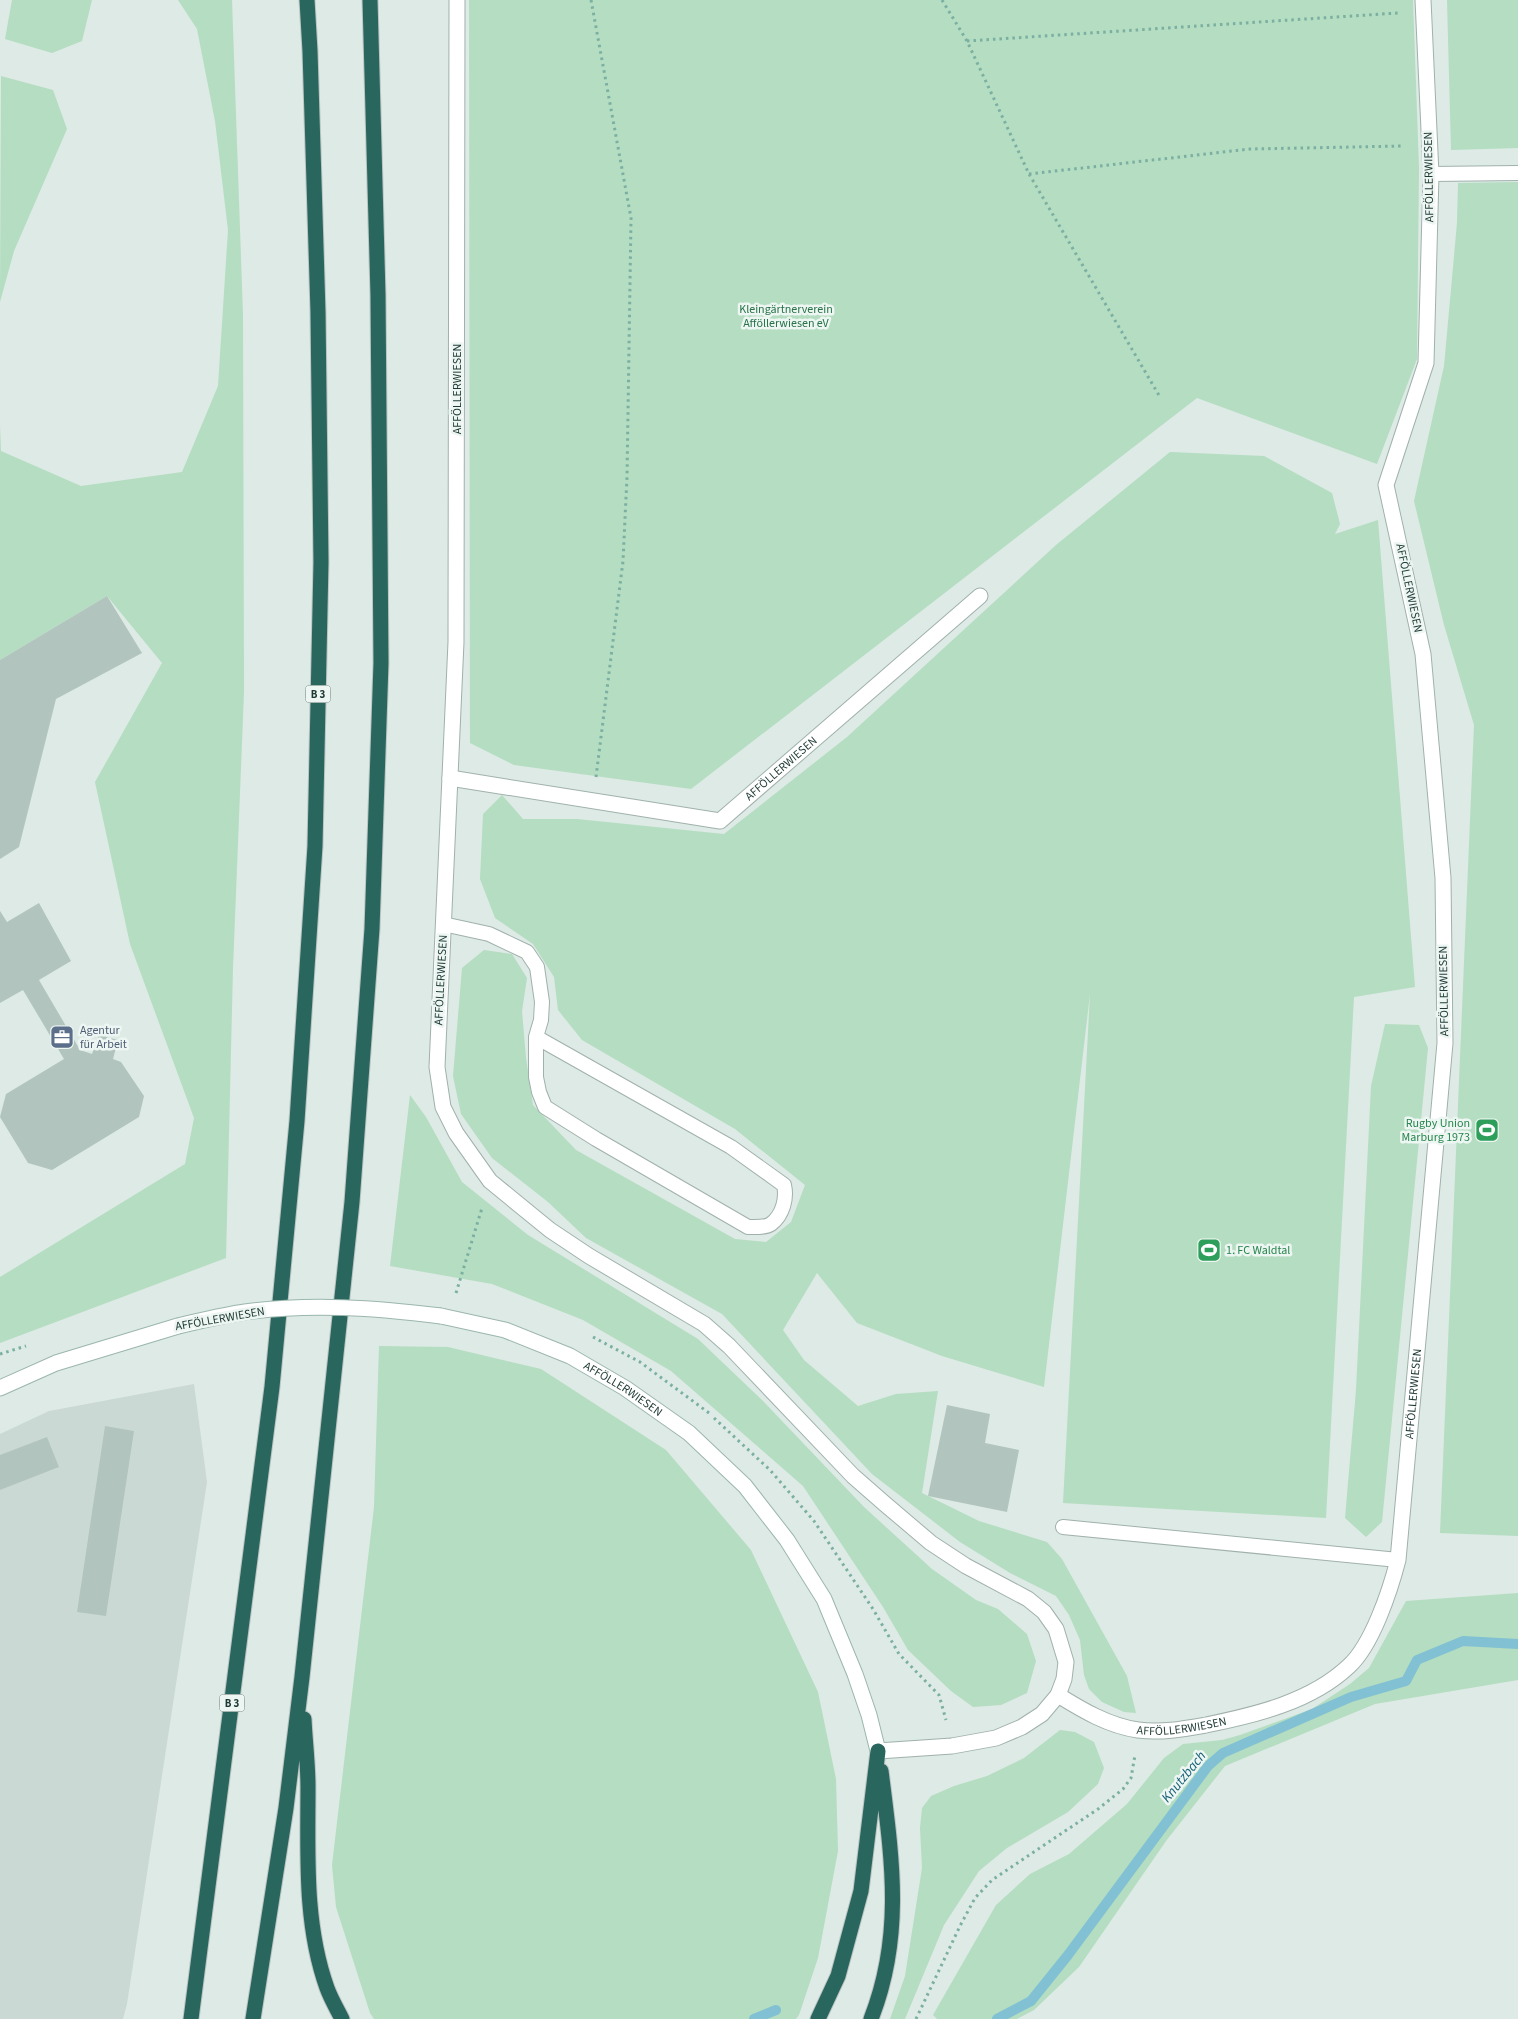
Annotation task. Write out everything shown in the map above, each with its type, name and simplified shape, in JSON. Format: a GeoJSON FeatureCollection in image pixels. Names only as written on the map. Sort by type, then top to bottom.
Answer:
{"type":"FeatureCollection","features":[{"type":"Feature","properties":{"kind":"highway","name":"B 3"},"geometry":{"type":"LineString","coordinates":[[191,2019],[272,1387],[297,1121],[315,846],[321,562],[318,312],[307,0]]}},
{"type":"Feature","properties":{"kind":"highway"},"geometry":{"type":"LineString","coordinates":[[253,2019],[286,1808],[302,1678],[351,1212],[372,929],[381,653],[378,296],[370,0]]}},
{"type":"Feature","properties":{"kind":"highway"},"geometry":{"type":"LineString","coordinates":[[302,1678],[308,1785],[306,1856],[310,1902],[316,1942],[327,1989],[342,2019]]}},
{"type":"Feature","properties":{"kind":"highway"},"geometry":{"type":"LineString","coordinates":[[818,2019],[838,1976],[861,1891],[878,1751]]}},
{"type":"Feature","properties":{"kind":"highway"},"geometry":{"type":"LineString","coordinates":[[872,2019],[878,2003],[886,1968],[892,1925],[894,1887],[878,1751]]}},
{"type":"Feature","properties":{"kind":"street","name":"AFFÖLLERWIESEN"},"geometry":{"type":"LineString","coordinates":[[0,1388],[56,1363],[178,1326],[245,1312],[313,1307],[377,1308],[441,1316],[505,1330],[570,1356],[625,1388],[689,1433],[745,1486],[787,1540],[824,1599],[855,1674],[869,1715],[878,1751],[952,1746],[996,1738],[1042,1714],[1058,1695],[1064,1679],[1066,1662],[1056,1629],[1044,1612],[1028,1599],[966,1566],[924,1537],[853,1476],[729,1346],[704,1324],[589,1256],[550,1230],[490,1181],[456,1133],[443,1107],[437,1067],[456,642],[457,0]]}},
{"type":"Feature","properties":{"kind":"street","name":"AFFÖLLERWIESEN"},"geometry":{"type":"LineString","coordinates":[[1058,1695],[1100,1718],[1138,1730],[1173,1731],[1245,1717],[1299,1698],[1330,1681],[1350,1666],[1364,1646],[1390,1589],[1398,1560],[1445,1043],[1443,878],[1423,654],[1386,485],[1426,363],[1431,174],[1423,6]]}},
{"type":"Feature","properties":{"kind":"street","name":"AFFÖLLERWIESEN"},"geometry":{"type":"LineString","coordinates":[[450,778],[720,821],[980,596]]}},
{"type":"Feature","properties":{"kind":"lane"},"geometry":{"type":"LineString","coordinates":[[1431,174],[1518,174]]}},
{"type":"Feature","properties":{"kind":"lane"},"geometry":{"type":"LineString","coordinates":[[444,924],[489,934],[527,952],[537,967],[542,1002],[541,1020],[536,1037],[536,1077],[545,1106],[596,1139],[748,1227],[760,1227],[771,1224],[785,1203],[784,1184],[731,1147],[536,1037]]}},
{"type":"Feature","properties":{"kind":"lane"},"geometry":{"type":"LineString","coordinates":[[1062,1527],[1398,1560]]}},
{"type":"Feature","properties":{"kind":"path"},"geometry":{"type":"LineString","coordinates":[[591,0],[631,218],[627,477],[623,561],[593,801]]}},
{"type":"Feature","properties":{"kind":"path"},"geometry":{"type":"LineString","coordinates":[[942,0],[967,42],[1029,174],[1160,397]]}},
{"type":"Feature","properties":{"kind":"path"},"geometry":{"type":"LineString","coordinates":[[967,42],[1423,6]]}},
{"type":"Feature","properties":{"kind":"path"},"geometry":{"type":"LineString","coordinates":[[1029,174],[1250,149],[1430,147]]}},
{"type":"Feature","properties":{"kind":"path"},"geometry":{"type":"LineString","coordinates":[[455,1295],[490,1181]]}},
{"type":"Feature","properties":{"kind":"path"},"geometry":{"type":"LineString","coordinates":[[916,2019],[975,1898],[992,1880],[1098,1809],[1123,1789],[1130,1778],[1138,1730]]}},
{"type":"Feature","properties":{"kind":"shaded area"},"geometry":{"type":"Polygon","coordinates":[[[194,1384],[207,1482],[127,2004],[123,2019],[0,2019],[0,1434],[49,1411],[194,1384]]]}},
{"type":"Feature","properties":{"kind":"green space"},"geometry":{"type":"Polygon","coordinates":[[[12,0],[92,0],[82,41],[52,53],[5,39],[12,0]]]}},
{"type":"Feature","properties":{"kind":"green space"},"geometry":{"type":"Polygon","coordinates":[[[178,0],[232,0],[243,315],[244,692],[233,968],[226,1258],[0,1343],[0,1277],[185,1164],[194,1118],[130,944],[95,782],[162,663],[107,596],[0,660],[0,426],[1,451],[81,486],[182,472],[218,386],[228,230],[215,121],[197,29],[178,0]]]}},
{"type":"Feature","properties":{"kind":"green space","name":"Kleingärtnerverein Afföllerwiesen eV"},"geometry":{"type":"Polygon","coordinates":[[[469,0],[1413,0],[1419,168],[1417,359],[1377,464],[1197,398],[691,789],[514,765],[470,743],[469,0]]]}},
{"type":"Feature","properties":{"kind":"green space"},"geometry":{"type":"Polygon","coordinates":[[[1447,0],[1518,0],[1518,148],[1451,150],[1447,0]]]}},
{"type":"Feature","properties":{"kind":"green space"},"geometry":{"type":"Polygon","coordinates":[[[1,76],[53,90],[67,129],[14,251],[0,302],[1,76]]]}},
{"type":"Feature","properties":{"kind":"green space"},"geometry":{"type":"Polygon","coordinates":[[[1518,182],[1518,1536],[1440,1533],[1474,725],[1444,625],[1414,501],[1444,366],[1457,223],[1458,183],[1518,182]]]}},
{"type":"Feature","properties":{"kind":"green space"},"geometry":{"type":"Polygon","coordinates":[[[1170,452],[1264,456],[1332,493],[1340,524],[1335,534],[1378,520],[1415,987],[1354,997],[1326,1518],[1063,1503],[1090,994],[1044,1387],[942,1356],[857,1323],[817,1273],[783,1330],[804,1360],[858,1406],[896,1394],[938,1391],[922,1493],[979,1521],[1047,1542],[1062,1559],[1127,1676],[1136,1713],[1124,1712],[1102,1702],[1089,1689],[1084,1675],[1080,1640],[1069,1615],[1056,1596],[1010,1573],[960,1542],[872,1474],[722,1314],[586,1238],[548,1202],[492,1158],[461,1114],[453,1076],[462,968],[484,950],[512,954],[527,978],[522,1011],[533,1105],[576,1150],[735,1239],[766,1242],[791,1222],[805,1185],[735,1129],[582,1040],[558,1010],[554,977],[533,944],[495,918],[480,879],[483,814],[502,795],[523,819],[577,819],[724,834],[847,737],[1056,545],[1170,452]]]}},
{"type":"Feature","properties":{"kind":"green space"},"geometry":{"type":"Polygon","coordinates":[[[1385,1024],[1419,1025],[1428,1048],[1382,1522],[1366,1537],[1345,1518],[1356,1390],[1371,1086],[1385,1024]]]}},
{"type":"Feature","properties":{"kind":"green space"},"geometry":{"type":"Polygon","coordinates":[[[410,1095],[426,1117],[462,1182],[528,1235],[698,1339],[762,1400],[864,1507],[932,1569],[976,1600],[998,1609],[1027,1634],[1036,1661],[1027,1693],[1001,1705],[973,1707],[951,1691],[908,1650],[883,1607],[803,1486],[671,1371],[583,1320],[492,1284],[390,1266],[410,1095]]]}},
{"type":"Feature","properties":{"kind":"green space"},"geometry":{"type":"Polygon","coordinates":[[[379,1346],[448,1347],[541,1369],[666,1450],[751,1550],[818,1692],[836,1779],[838,1851],[818,1958],[796,2019],[374,2019],[370,2013],[336,1907],[332,1865],[374,1507],[379,1346]]]}},
{"type":"Feature","properties":{"kind":"green space"},"geometry":{"type":"Polygon","coordinates":[[[1518,1593],[1518,1680],[1375,1704],[1225,1766],[1166,1841],[1079,1967],[1034,2010],[1017,2019],[937,2019],[933,2015],[996,1905],[1030,1874],[1069,1854],[1127,1804],[1164,1758],[1183,1744],[1222,1740],[1312,1709],[1350,1684],[1369,1668],[1406,1601],[1518,1593]]]}},
{"type":"Feature","properties":{"kind":"green space"},"geometry":{"type":"Polygon","coordinates":[[[1060,1730],[1075,1732],[1094,1742],[1104,1768],[1098,1784],[1068,1812],[1007,1848],[979,1871],[944,1925],[905,2019],[890,2019],[905,1976],[922,1868],[920,1828],[922,1808],[931,1796],[954,1786],[987,1776],[1024,1758],[1060,1730]]]}},
{"type":"Feature","properties":{"kind":"building"},"geometry":{"type":"Polygon","coordinates":[[[107,596],[142,653],[56,699],[19,847],[0,859],[0,660],[107,596]]]}},
{"type":"Feature","properties":{"kind":"building","name":"Agentur für Arbeit"},"geometry":{"type":"Polygon","coordinates":[[[39,903],[71,961],[39,980],[80,1050],[92,1054],[99,1035],[118,1040],[113,1059],[121,1062],[144,1096],[139,1117],[52,1170],[28,1163],[0,1117],[6,1094],[64,1059],[23,990],[0,1003],[0,911],[7,922],[39,903]]]}},
{"type":"Feature","properties":{"kind":"building"},"geometry":{"type":"Polygon","coordinates":[[[947,1405],[990,1414],[985,1443],[1019,1450],[1007,1512],[928,1496],[947,1405]]]}},
{"type":"Feature","properties":{"kind":"building"},"geometry":{"type":"Polygon","coordinates":[[[105,1426],[134,1431],[106,1616],[77,1612],[105,1426]]]}},
{"type":"Feature","properties":{"kind":"building"},"geometry":{"type":"Polygon","coordinates":[[[47,1437],[59,1467],[0,1490],[0,1455],[47,1437]]]}},
{"type":"Feature","properties":{"kind":"waterway","name":"Knutzbach"},"geometry":{"type":"LineString","coordinates":[[997,2019],[1031,2001],[1068,1955],[1208,1766],[1223,1753],[1351,1697],[1406,1681],[1417,1660],[1463,1641],[1518,1644]]}},
{"type":"Feature","properties":{"kind":"waterway","name":"Knutzbach"},"geometry":{"type":"LineString","coordinates":[[754,2019],[776,2010]]}},
{"type":"Feature","properties":{"kind":"place","name":"Agentur für Arbeit"},"geometry":{"type":"Point","coordinates":[62,1037]}},
{"type":"Feature","properties":{"kind":"place","name":"Rugby Union Marburg 1973"},"geometry":{"type":"Point","coordinates":[1487,1130]}},
{"type":"Feature","properties":{"kind":"place","name":"1. FC Waldtal"},"geometry":{"type":"Point","coordinates":[1209,1250]}}]}
